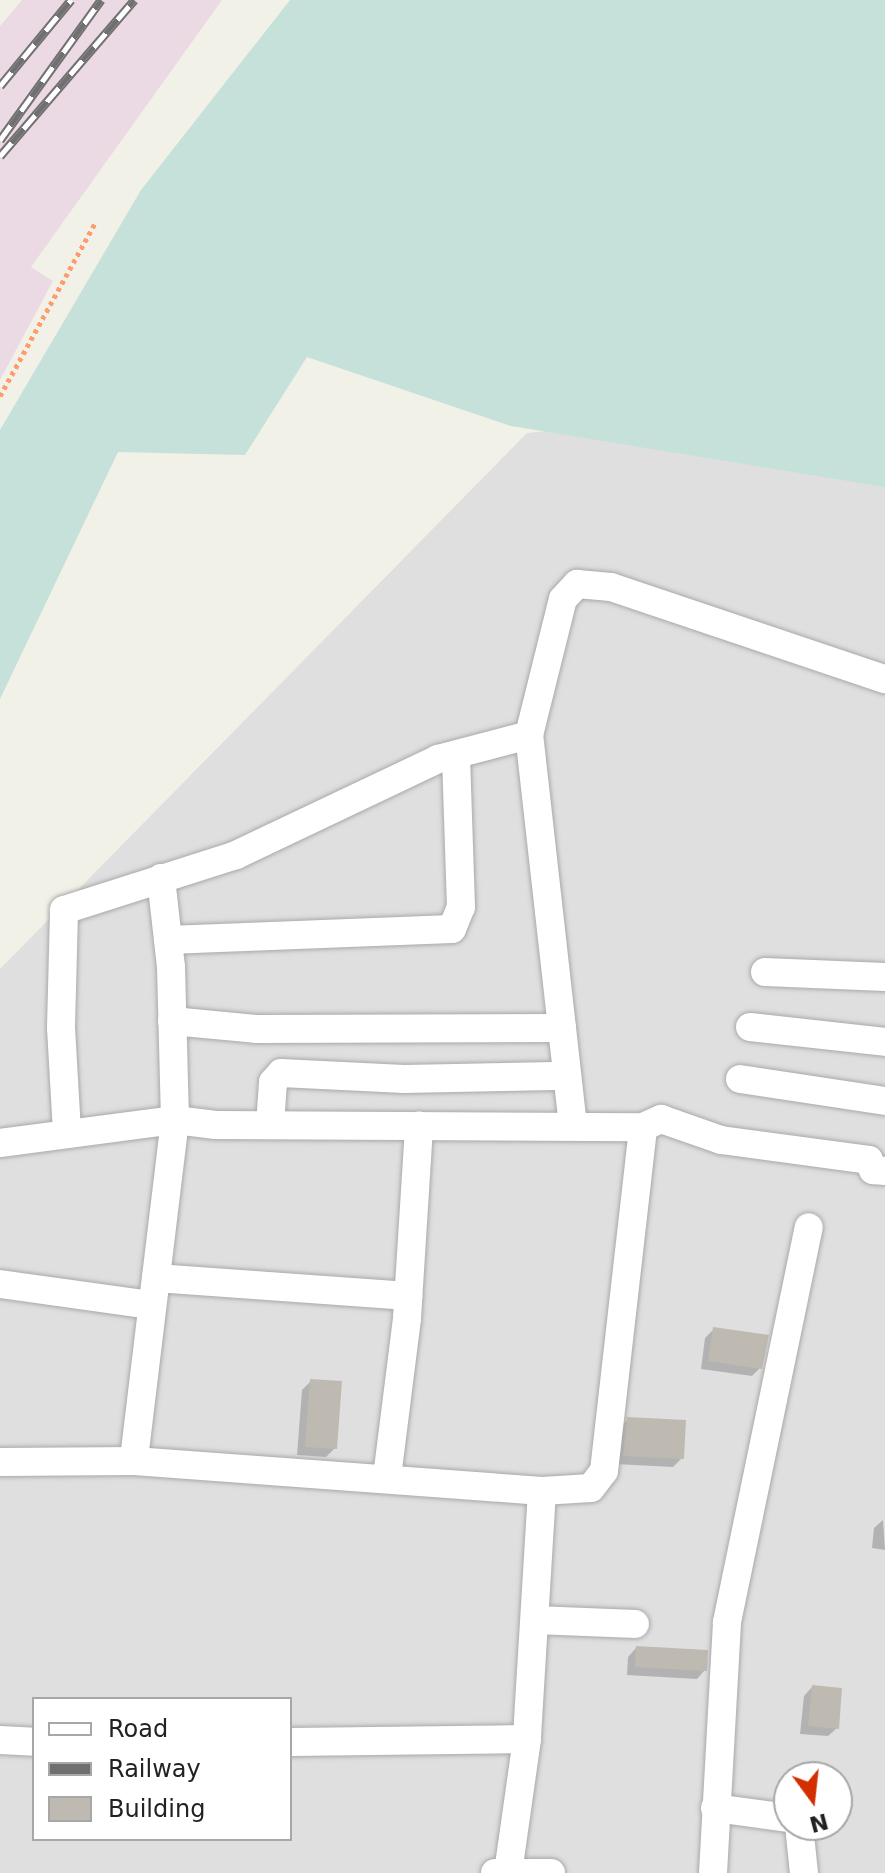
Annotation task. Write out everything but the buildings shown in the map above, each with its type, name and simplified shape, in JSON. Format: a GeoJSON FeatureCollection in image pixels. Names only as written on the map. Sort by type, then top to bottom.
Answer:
{"type":"FeatureCollection","features":[{"type":"Feature","properties":{"kind":"street"},"geometry":{"type":"LineString","coordinates":[[573,1126],[529,735],[558,615],[577,584],[611,587],[885,679]]}},
{"type":"Feature","properties":{"kind":"street"},"geometry":{"type":"LineString","coordinates":[[67,1132],[61,1027],[64,910],[236,855],[456,755],[529,735]]}},
{"type":"Feature","properties":{"kind":"street"},"geometry":{"type":"LineString","coordinates":[[168,940],[452,929],[461,907],[456,755]]}},
{"type":"Feature","properties":{"kind":"street"},"geometry":{"type":"LineString","coordinates":[[134,1461],[175,1120],[168,940],[161,878]]}},
{"type":"Feature","properties":{"kind":"street"},"geometry":{"type":"LineString","coordinates":[[765,972],[885,977]]}},
{"type":"Feature","properties":{"kind":"street"},"geometry":{"type":"LineString","coordinates":[[172,1021],[256,1029],[562,1028]]}},
{"type":"Feature","properties":{"kind":"street"},"geometry":{"type":"LineString","coordinates":[[750,1027],[885,1042]]}},
{"type":"Feature","properties":{"kind":"street"},"geometry":{"type":"LineString","coordinates":[[270,1125],[273,1082],[281,1073],[404,1079],[567,1076]]}},
{"type":"Feature","properties":{"kind":"street"},"geometry":{"type":"LineString","coordinates":[[740,1079],[885,1101]]}},
{"type":"Feature","properties":{"kind":"street"},"geometry":{"type":"LineString","coordinates":[[0,1143],[175,1120],[270,1125],[643,1127],[661,1119],[721,1140],[869,1160],[873,1170],[885,1171]]}},
{"type":"Feature","properties":{"kind":"street"},"geometry":{"type":"LineString","coordinates":[[387,1477],[408,1296],[419,1125]]}},
{"type":"Feature","properties":{"kind":"street"},"geometry":{"type":"LineString","coordinates":[[0,1462],[134,1461],[387,1477],[542,1491],[591,1488],[604,1471],[643,1127]]}},
{"type":"Feature","properties":{"kind":"street"},"geometry":{"type":"LineString","coordinates":[[713,1873],[727,1622],[809,1227]]}},
{"type":"Feature","properties":{"kind":"street"},"geometry":{"type":"LineString","coordinates":[[0,1284],[154,1291],[408,1296]]}},
{"type":"Feature","properties":{"kind":"street"},"geometry":{"type":"LineString","coordinates":[[508,1873],[527,1739],[542,1491]]}},
{"type":"Feature","properties":{"kind":"street"},"geometry":{"type":"LineString","coordinates":[[536,1620],[635,1624]]}},
{"type":"Feature","properties":{"kind":"street"},"geometry":{"type":"LineString","coordinates":[[292,1742],[527,1739]]}},
{"type":"Feature","properties":{"kind":"street"},"geometry":{"type":"LineString","coordinates":[[0,1740],[32,1742]]}},
{"type":"Feature","properties":{"kind":"street"},"geometry":{"type":"LineString","coordinates":[[715,1808],[773,1816]]}},
{"type":"Feature","properties":{"kind":"street"},"geometry":{"type":"LineString","coordinates":[[801,1841],[804,1873]]}},
{"type":"Feature","properties":{"kind":"street"},"geometry":{"type":"LineString","coordinates":[[495,1873],[551,1873]]}},
{"type":"Feature","properties":{"kind":"path"},"geometry":{"type":"LineString","coordinates":[[0,396],[95,223]]}},
{"type":"Feature","properties":{"kind":"shaded area"},"geometry":{"type":"Polygon","coordinates":[[[22,0],[222,0],[31,267],[53,281],[0,380],[0,26],[22,0]]]}},
{"type":"Feature","properties":{"kind":"shaded area"},"geometry":{"type":"Polygon","coordinates":[[[290,0],[885,0],[885,487],[511,426],[307,357],[245,455],[118,452],[0,699],[0,430],[141,190],[290,0]]]}},
{"type":"Feature","properties":{"kind":"shaded area"},"geometry":{"type":"Polygon","coordinates":[[[885,397],[885,1873],[0,1873],[0,969],[527,433],[885,397]]]}},
{"type":"Feature","properties":{"kind":"railway"},"geometry":{"type":"LineString","coordinates":[[0,86],[71,0]]}},
{"type":"Feature","properties":{"kind":"railway"},"geometry":{"type":"LineString","coordinates":[[0,140],[101,0]]}},
{"type":"Feature","properties":{"kind":"railway"},"geometry":{"type":"LineString","coordinates":[[0,156],[134,0]]}}]}
